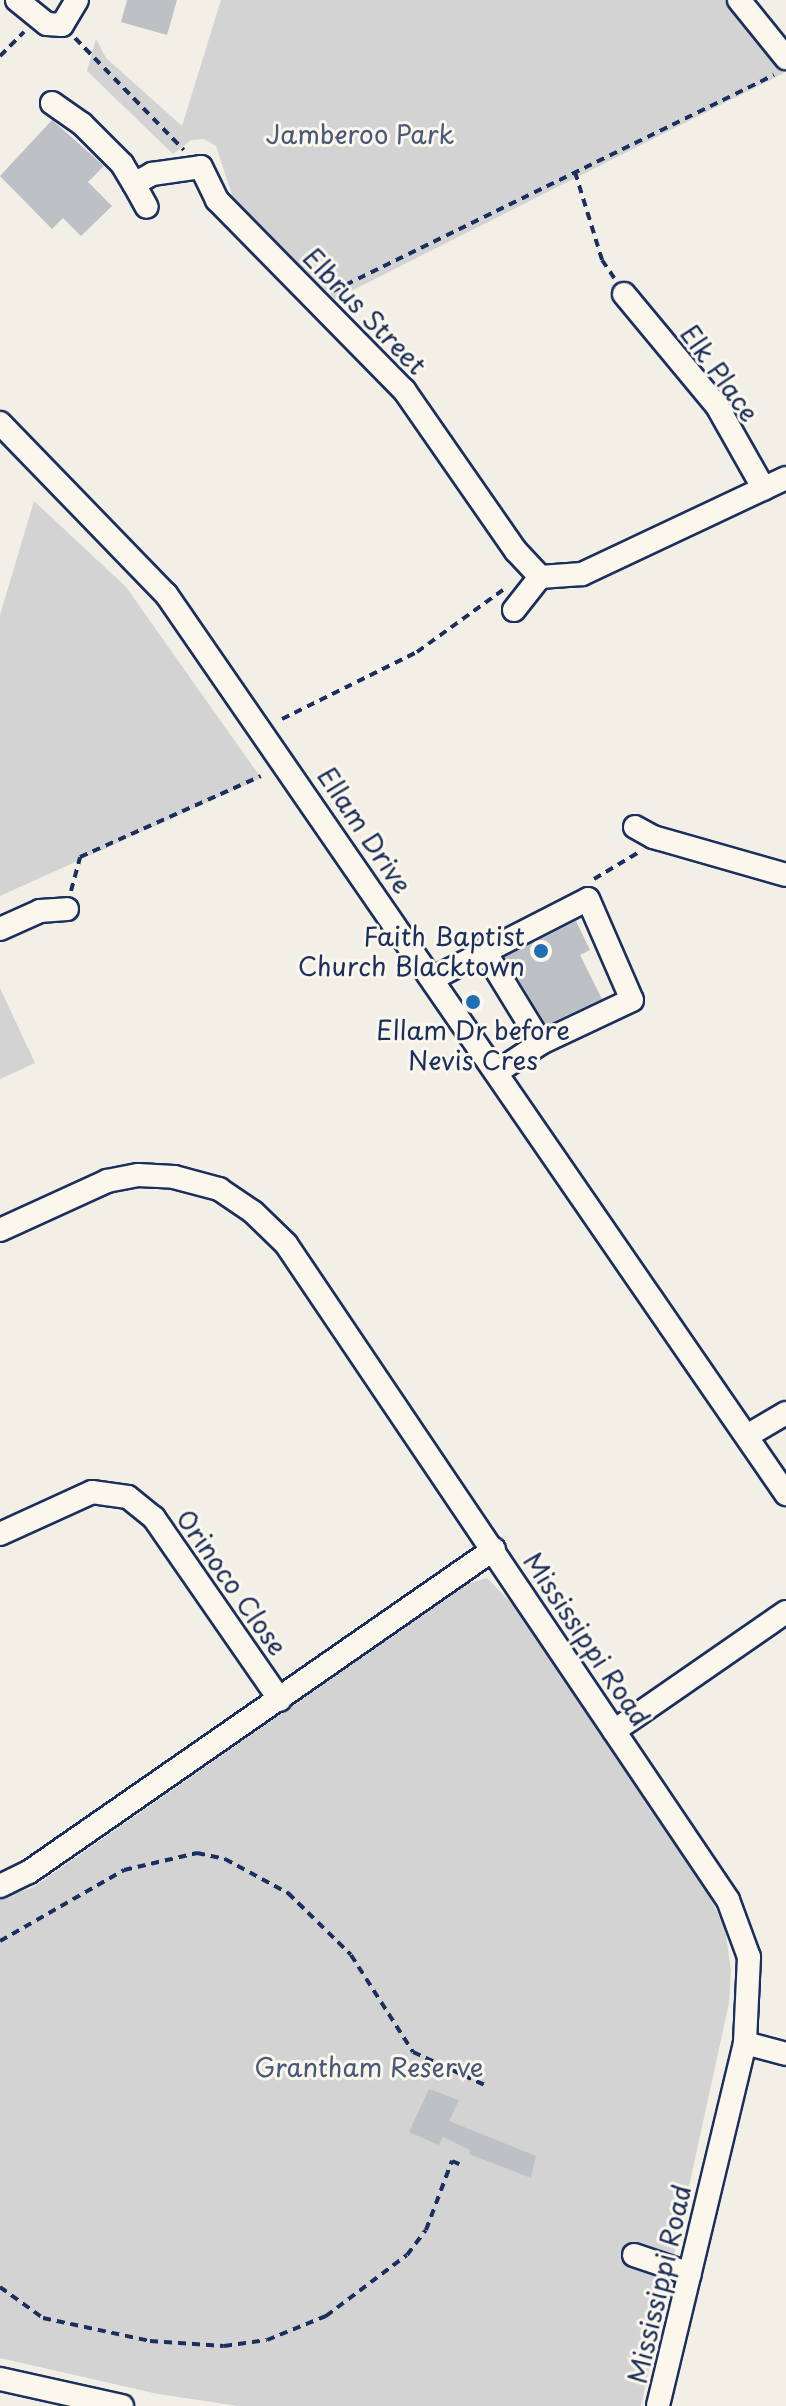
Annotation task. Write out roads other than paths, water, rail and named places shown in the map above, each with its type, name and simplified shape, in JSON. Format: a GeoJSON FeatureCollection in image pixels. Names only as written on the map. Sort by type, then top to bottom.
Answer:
{"type":"FeatureCollection","features":[{"type":"Feature","properties":{"kind":"street"},"geometry":{"type":"LineString","coordinates":[[17,0],[37,19],[62,25],[77,0]]}},
{"type":"Feature","properties":{"kind":"street"},"geometry":{"type":"LineString","coordinates":[[739,0],[783,48]]}},
{"type":"Feature","properties":{"kind":"street"},"geometry":{"type":"LineString","coordinates":[[52,103],[82,124],[122,164],[147,207]]}},
{"type":"Feature","properties":{"kind":"street","name":"Elbrus Street"},"geometry":{"type":"LineString","coordinates":[[134,184],[152,174],[201,167],[217,200],[404,390],[535,572]]}},
{"type":"Feature","properties":{"kind":"street","name":"Elk Place"},"geometry":{"type":"LineString","coordinates":[[624,294],[717,406],[764,489]]}},
{"type":"Feature","properties":{"kind":"street","name":"Ellam Drive"},"geometry":{"type":"LineString","coordinates":[[0,423],[166,594],[786,1494]]}},
{"type":"Feature","properties":{"kind":"street"},"geometry":{"type":"LineString","coordinates":[[514,610],[535,572],[582,574],[786,478]]}},
{"type":"Feature","properties":{"kind":"street"},"geometry":{"type":"LineString","coordinates":[[635,827],[653,837],[786,875]]}},
{"type":"Feature","properties":{"kind":"street"},"geometry":{"type":"LineString","coordinates":[[432,979],[588,899],[632,1000],[541,1043],[497,1072]]}},
{"type":"Feature","properties":{"kind":"street"},"geometry":{"type":"LineString","coordinates":[[0,929],[40,911],[67,909]]}},
{"type":"Feature","properties":{"kind":"street"},"geometry":{"type":"LineString","coordinates":[[484,950],[541,1043]]}},
{"type":"Feature","properties":{"kind":"street","name":"Mississippi Road"},"geometry":{"type":"LineString","coordinates":[[0,1230],[107,1181],[174,1177],[219,1189],[253,1212],[286,1244],[728,1900],[749,1957],[745,2043],[658,2406]]}},
{"type":"Feature","properties":{"kind":"street"},"geometry":{"type":"LineString","coordinates":[[747,1436],[786,1413]]}},
{"type":"Feature","properties":{"kind":"street","name":"Orinoco Close"},"geometry":{"type":"LineString","coordinates":[[0,1534],[92,1492],[128,1497],[154,1518],[280,1700]]}},
{"type":"Feature","properties":{"kind":"street","name":"Orinoco Close"},"geometry":{"type":"LineString","coordinates":[[0,1886],[29,1872],[494,1549]]}},
{"type":"Feature","properties":{"kind":"street"},"geometry":{"type":"LineString","coordinates":[[614,1731],[786,1612]]}},
{"type":"Feature","properties":{"kind":"street"},"geometry":{"type":"LineString","coordinates":[[745,2043],[786,2054]]}},
{"type":"Feature","properties":{"kind":"street"},"geometry":{"type":"LineString","coordinates":[[634,2255],[690,2274]]}},
{"type":"Feature","properties":{"kind":"street"},"geometry":{"type":"LineString","coordinates":[[0,2379],[122,2406]]}},
{"type":"Feature","properties":{"kind":"place","name":"Faith Baptist Church Blacktown"},"geometry":{"type":"Point","coordinates":[541,951]}},
{"type":"Feature","properties":{"kind":"place","name":"Ellam Dr before Nevis Cres"},"geometry":{"type":"Point","coordinates":[473,1002]}},
{"type":"Feature","properties":{"kind":"park label","name":"Jamberoo Park"},"geometry":{"type":"Point","coordinates":[360,134]}},
{"type":"Feature","properties":{"kind":"park label","name":"Grantham Reserve"},"geometry":{"type":"Point","coordinates":[369,2067]}}]}
